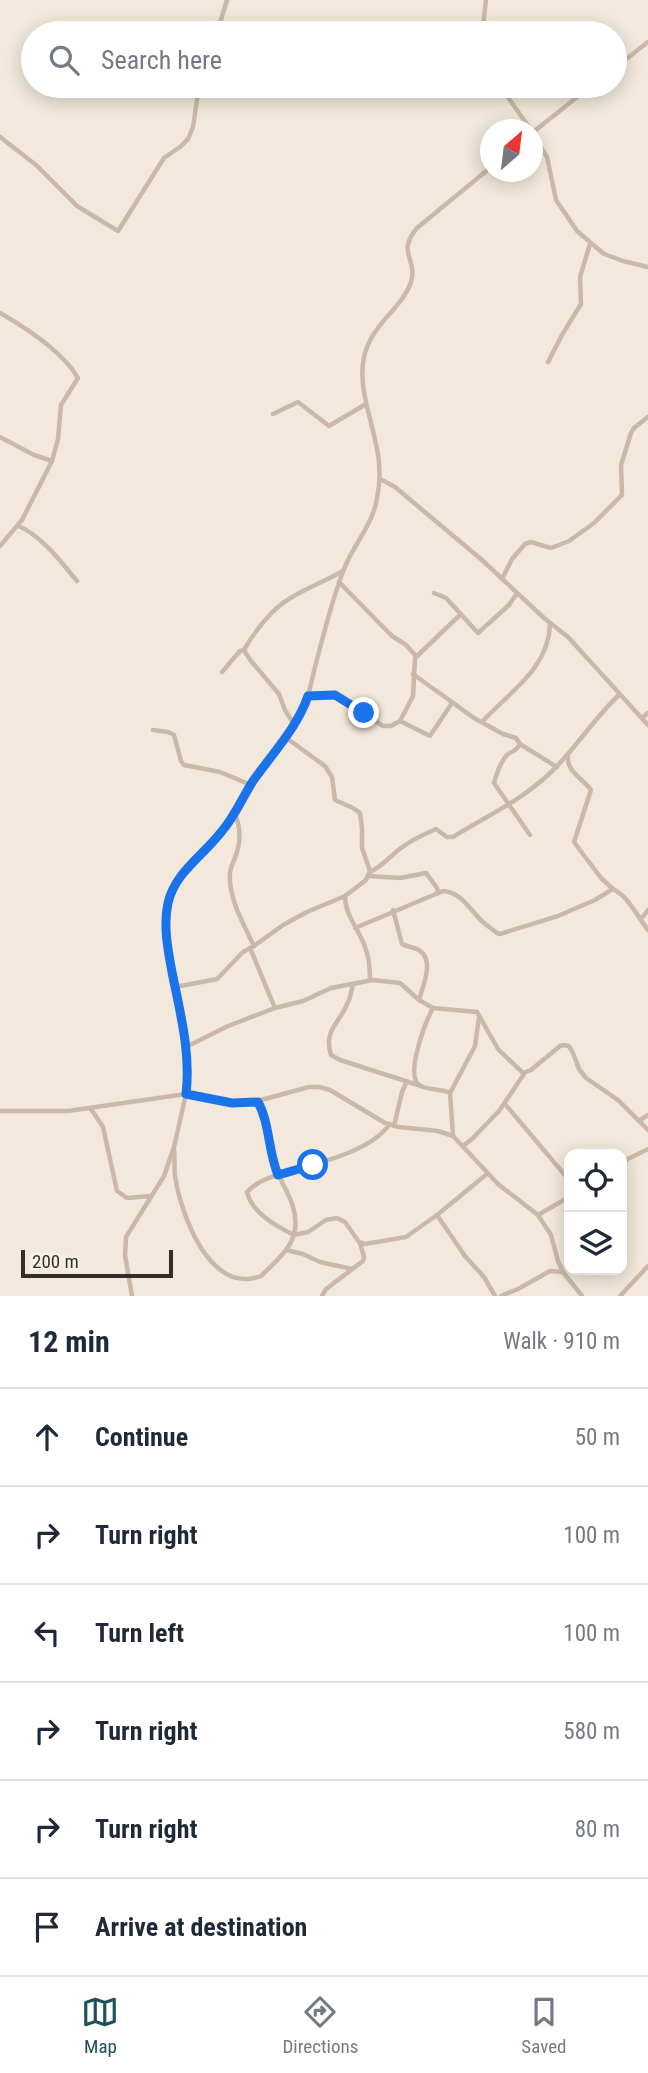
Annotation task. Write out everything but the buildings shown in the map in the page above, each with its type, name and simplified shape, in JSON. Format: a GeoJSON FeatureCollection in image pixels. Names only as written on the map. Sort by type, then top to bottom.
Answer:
{"type":"FeatureCollection","features":[{"type":"Feature","properties":{"kind":"street"},"geometry":{"type":"LineString","coordinates":[[222,21],[227,0]]}},
{"type":"Feature","properties":{"kind":"street"},"geometry":{"type":"LineString","coordinates":[[483,21],[486,0]]}},
{"type":"Feature","properties":{"kind":"street"},"geometry":{"type":"LineString","coordinates":[[627,59],[648,42]]}},
{"type":"Feature","properties":{"kind":"street"},"geometry":{"type":"LineString","coordinates":[[0,137],[36,165],[77,206],[118,231],[157,166],[188,139],[193,127],[197,98]]}},
{"type":"Feature","properties":{"kind":"street"},"geometry":{"type":"LineString","coordinates":[[508,98],[523,119]]}},
{"type":"Feature","properties":{"kind":"street"},"geometry":{"type":"LineString","coordinates":[[543,123],[576,98]]}},
{"type":"Feature","properties":{"kind":"street"},"geometry":{"type":"LineString","coordinates":[[543,150],[547,157],[556,200],[590,244],[604,254],[648,267]]}},
{"type":"Feature","properties":{"kind":"street"},"geometry":{"type":"LineString","coordinates":[[132,1296],[125,1255],[126,1237],[164,1176],[174,1147],[186,1094],[186,1047],[166,930],[169,899],[182,875],[220,835],[235,814],[251,785],[301,714],[344,570],[373,515],[380,479],[375,440],[366,404],[364,355],[374,332],[410,285],[412,273],[407,250],[410,237],[417,228],[480,177]]}},
{"type":"Feature","properties":{"kind":"street"},"geometry":{"type":"LineString","coordinates":[[548,362],[581,304],[580,277],[590,244]]}},
{"type":"Feature","properties":{"kind":"street"},"geometry":{"type":"LineString","coordinates":[[0,313],[48,347],[70,366],[78,377],[61,407],[58,439],[52,461],[22,520],[0,546]]}},
{"type":"Feature","properties":{"kind":"street"},"geometry":{"type":"LineString","coordinates":[[273,414],[298,402],[329,426],[366,404]]}},
{"type":"Feature","properties":{"kind":"street"},"geometry":{"type":"LineString","coordinates":[[502,579],[512,559],[525,544],[531,542],[551,548],[569,541],[594,523],[622,495],[621,465],[631,433],[648,417]]}},
{"type":"Feature","properties":{"kind":"street"},"geometry":{"type":"LineString","coordinates":[[0,437],[52,461]]}},
{"type":"Feature","properties":{"kind":"street"},"geometry":{"type":"LineString","coordinates":[[380,479],[395,487],[482,560],[573,642],[648,725]]}},
{"type":"Feature","properties":{"kind":"street"},"geometry":{"type":"LineString","coordinates":[[17,526],[27,530],[57,557],[77,581]]}},
{"type":"Feature","properties":{"kind":"street"},"geometry":{"type":"LineString","coordinates":[[222,672],[286,600],[344,570]]}},
{"type":"Feature","properties":{"kind":"street"},"geometry":{"type":"LineString","coordinates":[[340,582],[393,638],[406,645],[416,656]]}},
{"type":"Feature","properties":{"kind":"street"},"geometry":{"type":"LineString","coordinates":[[434,593],[446,597],[472,629],[480,633],[509,605],[517,593]]}},
{"type":"Feature","properties":{"kind":"street"},"geometry":{"type":"LineString","coordinates":[[308,696],[335,695],[383,726],[391,726],[400,721],[412,699],[416,656],[461,614]]}},
{"type":"Feature","properties":{"kind":"street"},"geometry":{"type":"LineString","coordinates":[[482,722],[541,660],[550,634],[550,623]]}},
{"type":"Feature","properties":{"kind":"street"},"geometry":{"type":"LineString","coordinates":[[244,650],[279,694],[294,724]]}},
{"type":"Feature","properties":{"kind":"street"},"geometry":{"type":"LineString","coordinates":[[413,674],[452,703],[503,734],[516,738],[520,744],[557,766]]}},
{"type":"Feature","properties":{"kind":"street"},"geometry":{"type":"LineString","coordinates":[[175,987],[217,979],[243,952],[283,925],[345,896],[402,848],[424,834],[436,829],[447,837],[453,837],[510,804],[529,791],[569,755],[595,720],[620,694]]}},
{"type":"Feature","properties":{"kind":"street"},"geometry":{"type":"LineString","coordinates":[[400,721],[431,736],[452,703]]}},
{"type":"Feature","properties":{"kind":"street"},"geometry":{"type":"LineString","coordinates":[[642,718],[648,713]]}},
{"type":"Feature","properties":{"kind":"street"},"geometry":{"type":"LineString","coordinates":[[153,730],[174,735],[184,765],[220,772],[251,785]]}},
{"type":"Feature","properties":{"kind":"street"},"geometry":{"type":"LineString","coordinates":[[285,737],[325,766],[332,777],[335,800],[360,813],[362,848],[370,874]]}},
{"type":"Feature","properties":{"kind":"street"},"geometry":{"type":"LineString","coordinates":[[520,744],[516,751],[507,756],[495,783],[530,835]]}},
{"type":"Feature","properties":{"kind":"street"},"geometry":{"type":"LineString","coordinates":[[569,755],[570,768],[591,790],[574,842],[601,878],[620,892],[642,918],[648,930]]}},
{"type":"Feature","properties":{"kind":"street"},"geometry":{"type":"LineString","coordinates":[[235,814],[240,833],[230,877],[240,916],[275,1008]]}},
{"type":"Feature","properties":{"kind":"street"},"geometry":{"type":"LineString","coordinates":[[370,874],[400,878],[426,873],[438,892]]}},
{"type":"Feature","properties":{"kind":"street"},"geometry":{"type":"LineString","coordinates":[[355,928],[438,892],[448,891],[499,934],[558,916],[613,889]]}},
{"type":"Feature","properties":{"kind":"street"},"geometry":{"type":"LineString","coordinates":[[345,896],[346,908],[365,946],[370,980]]}},
{"type":"Feature","properties":{"kind":"street"},"geometry":{"type":"LineString","coordinates":[[393,910],[402,944],[419,950],[427,960],[427,972],[419,1000]]}},
{"type":"Feature","properties":{"kind":"street"},"geometry":{"type":"LineString","coordinates":[[642,918],[648,910]]}},
{"type":"Feature","properties":{"kind":"street"},"geometry":{"type":"LineString","coordinates":[[186,1047],[228,1026],[275,1008],[331,988],[370,980],[400,983],[433,1008],[475,1012],[498,1049],[524,1074]]}},
{"type":"Feature","properties":{"kind":"street"},"geometry":{"type":"LineString","coordinates":[[353,985],[348,1004],[329,1034],[331,1055],[421,1086],[450,1093]]}},
{"type":"Feature","properties":{"kind":"street"},"geometry":{"type":"LineString","coordinates":[[421,1086],[415,1078],[418,1046],[433,1008]]}},
{"type":"Feature","properties":{"kind":"street"},"geometry":{"type":"LineString","coordinates":[[453,1136],[450,1093],[475,1046],[479,1016]]}},
{"type":"Feature","properties":{"kind":"street"},"geometry":{"type":"LineString","coordinates":[[463,1146],[505,1104],[524,1074],[560,1046],[566,1045],[586,1078],[613,1097],[648,1130]]}},
{"type":"Feature","properties":{"kind":"street"},"geometry":{"type":"LineString","coordinates":[[322,1296],[326,1289],[364,1258],[359,1242],[345,1222],[337,1218],[328,1219],[308,1233],[294,1235],[257,1210],[247,1192],[253,1186],[278,1175],[344,1154],[383,1132],[392,1125],[407,1081]]}},
{"type":"Feature","properties":{"kind":"street"},"geometry":{"type":"LineString","coordinates":[[0,1111],[91,1109],[186,1094],[232,1103],[258,1102],[309,1087],[330,1090],[392,1125],[438,1131],[453,1136],[488,1174],[538,1215],[551,1235],[564,1272]]}},
{"type":"Feature","properties":{"kind":"street"},"geometry":{"type":"LineString","coordinates":[[252,1283],[286,1250],[296,1225],[295,1207],[278,1175],[269,1148],[265,1115],[258,1102]]}},
{"type":"Feature","properties":{"kind":"street"},"geometry":{"type":"LineString","coordinates":[[505,1104],[564,1174]]}},
{"type":"Feature","properties":{"kind":"street"},"geometry":{"type":"LineString","coordinates":[[91,1109],[103,1127],[117,1192],[127,1198],[151,1196]]}},
{"type":"Feature","properties":{"kind":"street"},"geometry":{"type":"LineString","coordinates":[[640,1120],[648,1115]]}},
{"type":"Feature","properties":{"kind":"street"},"geometry":{"type":"LineString","coordinates":[[174,1147],[178,1191],[190,1237],[200,1258]]}},
{"type":"Feature","properties":{"kind":"street"},"geometry":{"type":"LineString","coordinates":[[627,1160],[648,1149]]}},
{"type":"Feature","properties":{"kind":"street"},"geometry":{"type":"LineString","coordinates":[[359,1242],[365,1244],[400,1240],[410,1235],[488,1174]]}},
{"type":"Feature","properties":{"kind":"street"},"geometry":{"type":"LineString","coordinates":[[538,1215],[564,1199]]}},
{"type":"Feature","properties":{"kind":"street"},"geometry":{"type":"LineString","coordinates":[[437,1215],[484,1277],[495,1296]]}},
{"type":"Feature","properties":{"kind":"street"},"geometry":{"type":"LineString","coordinates":[[286,1250],[320,1262],[352,1269]]}},
{"type":"Feature","properties":{"kind":"street"},"geometry":{"type":"LineString","coordinates":[[501,1296],[550,1271],[558,1261]]}},
{"type":"Feature","properties":{"kind":"street"},"geometry":{"type":"LineString","coordinates":[[620,1296],[648,1266]]}},
{"type":"Feature","properties":{"kind":"street"},"geometry":{"type":"LineString","coordinates":[[550,1271],[564,1272]]}},
{"type":"Feature","properties":{"kind":"street"},"geometry":{"type":"LineString","coordinates":[[566,1275],[582,1296]]}},
{"type":"Feature","properties":{"kind":"route"},"geometry":{"type":"LineString","coordinates":[[313,1165],[278,1175],[269,1148],[265,1115],[258,1102],[232,1103],[186,1094],[186,1047],[166,938],[167,908],[182,875],[226,827],[252,782],[297,721],[308,696],[335,695],[364,713]]}}]}
